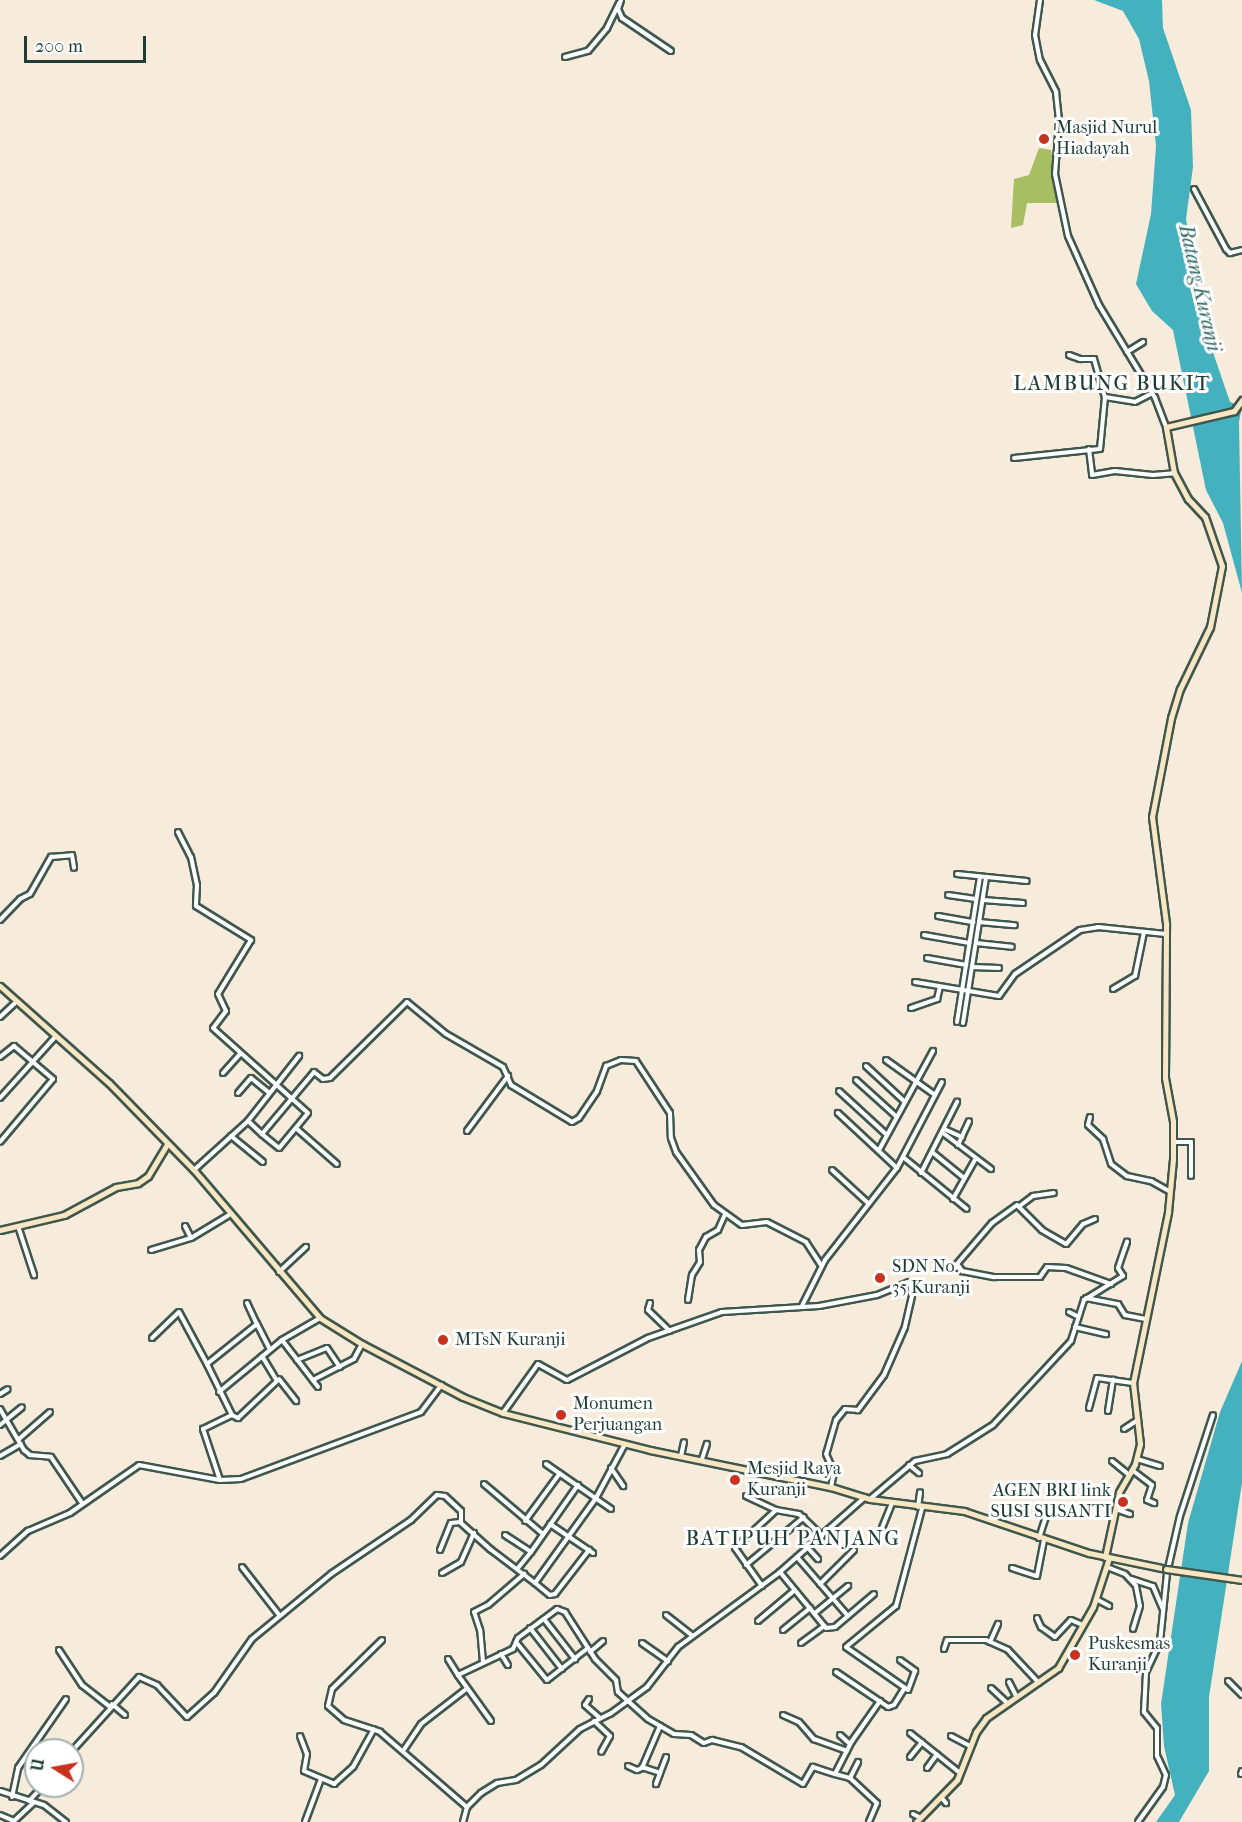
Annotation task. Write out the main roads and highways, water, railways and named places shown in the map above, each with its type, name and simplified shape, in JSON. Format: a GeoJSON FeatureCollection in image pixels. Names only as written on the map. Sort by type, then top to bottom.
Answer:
{"type":"FeatureCollection","features":[{"type":"Feature","properties":{"kind":"water"},"geometry":{"type":"Polygon","coordinates":[[[1094,0],[1162,0],[1163,28],[1191,110],[1193,167],[1186,219],[1205,329],[1230,402],[1242,406],[1239,422],[1242,593],[1223,523],[1206,490],[1173,330],[1152,311],[1136,284],[1151,214],[1156,146],[1149,81],[1139,39],[1123,11],[1094,0]]]}},
{"type":"Feature","properties":{"kind":"water"},"geometry":{"type":"Polygon","coordinates":[[[1242,1361],[1242,1483],[1209,1697],[1209,1771],[1179,1822],[1156,1822],[1175,1795],[1164,1746],[1161,1704],[1188,1523],[1220,1412],[1242,1361]]]}},
{"type":"Feature","properties":{"kind":"place","name":"Masjid Nurul Hiadayah"},"geometry":{"type":"Point","coordinates":[1044,139]}},
{"type":"Feature","properties":{"kind":"place","name":"SDN No. 35 Kuranji"},"geometry":{"type":"Point","coordinates":[880,1278]}},
{"type":"Feature","properties":{"kind":"place","name":"MTsN Kuranji"},"geometry":{"type":"Point","coordinates":[443,1340]}},
{"type":"Feature","properties":{"kind":"place","name":"Monumen Perjuangan"},"geometry":{"type":"Point","coordinates":[561,1415]}},
{"type":"Feature","properties":{"kind":"place","name":"Mesjid Raya Kuranji"},"geometry":{"type":"Point","coordinates":[735,1480]}},
{"type":"Feature","properties":{"kind":"place","name":"AGEN BRI link SUSI SUSANTI"},"geometry":{"type":"Point","coordinates":[1123,1502]}},
{"type":"Feature","properties":{"kind":"place","name":"Puskesmas Kuranji"},"geometry":{"type":"Point","coordinates":[1075,1655]}},
{"type":"Feature","properties":{"kind":"district","name":"LAMBUNG BUKIT"},"geometry":{"type":"Point","coordinates":[1112,383]}},
{"type":"Feature","properties":{"kind":"district","name":"BATIPUH PANJANG"},"geometry":{"type":"Point","coordinates":[793,1538]}},
{"type":"Feature","properties":{"kind":"water label","name":"Batang Kuranji"},"geometry":{"type":"Point","coordinates":[1200,288]}}]}
